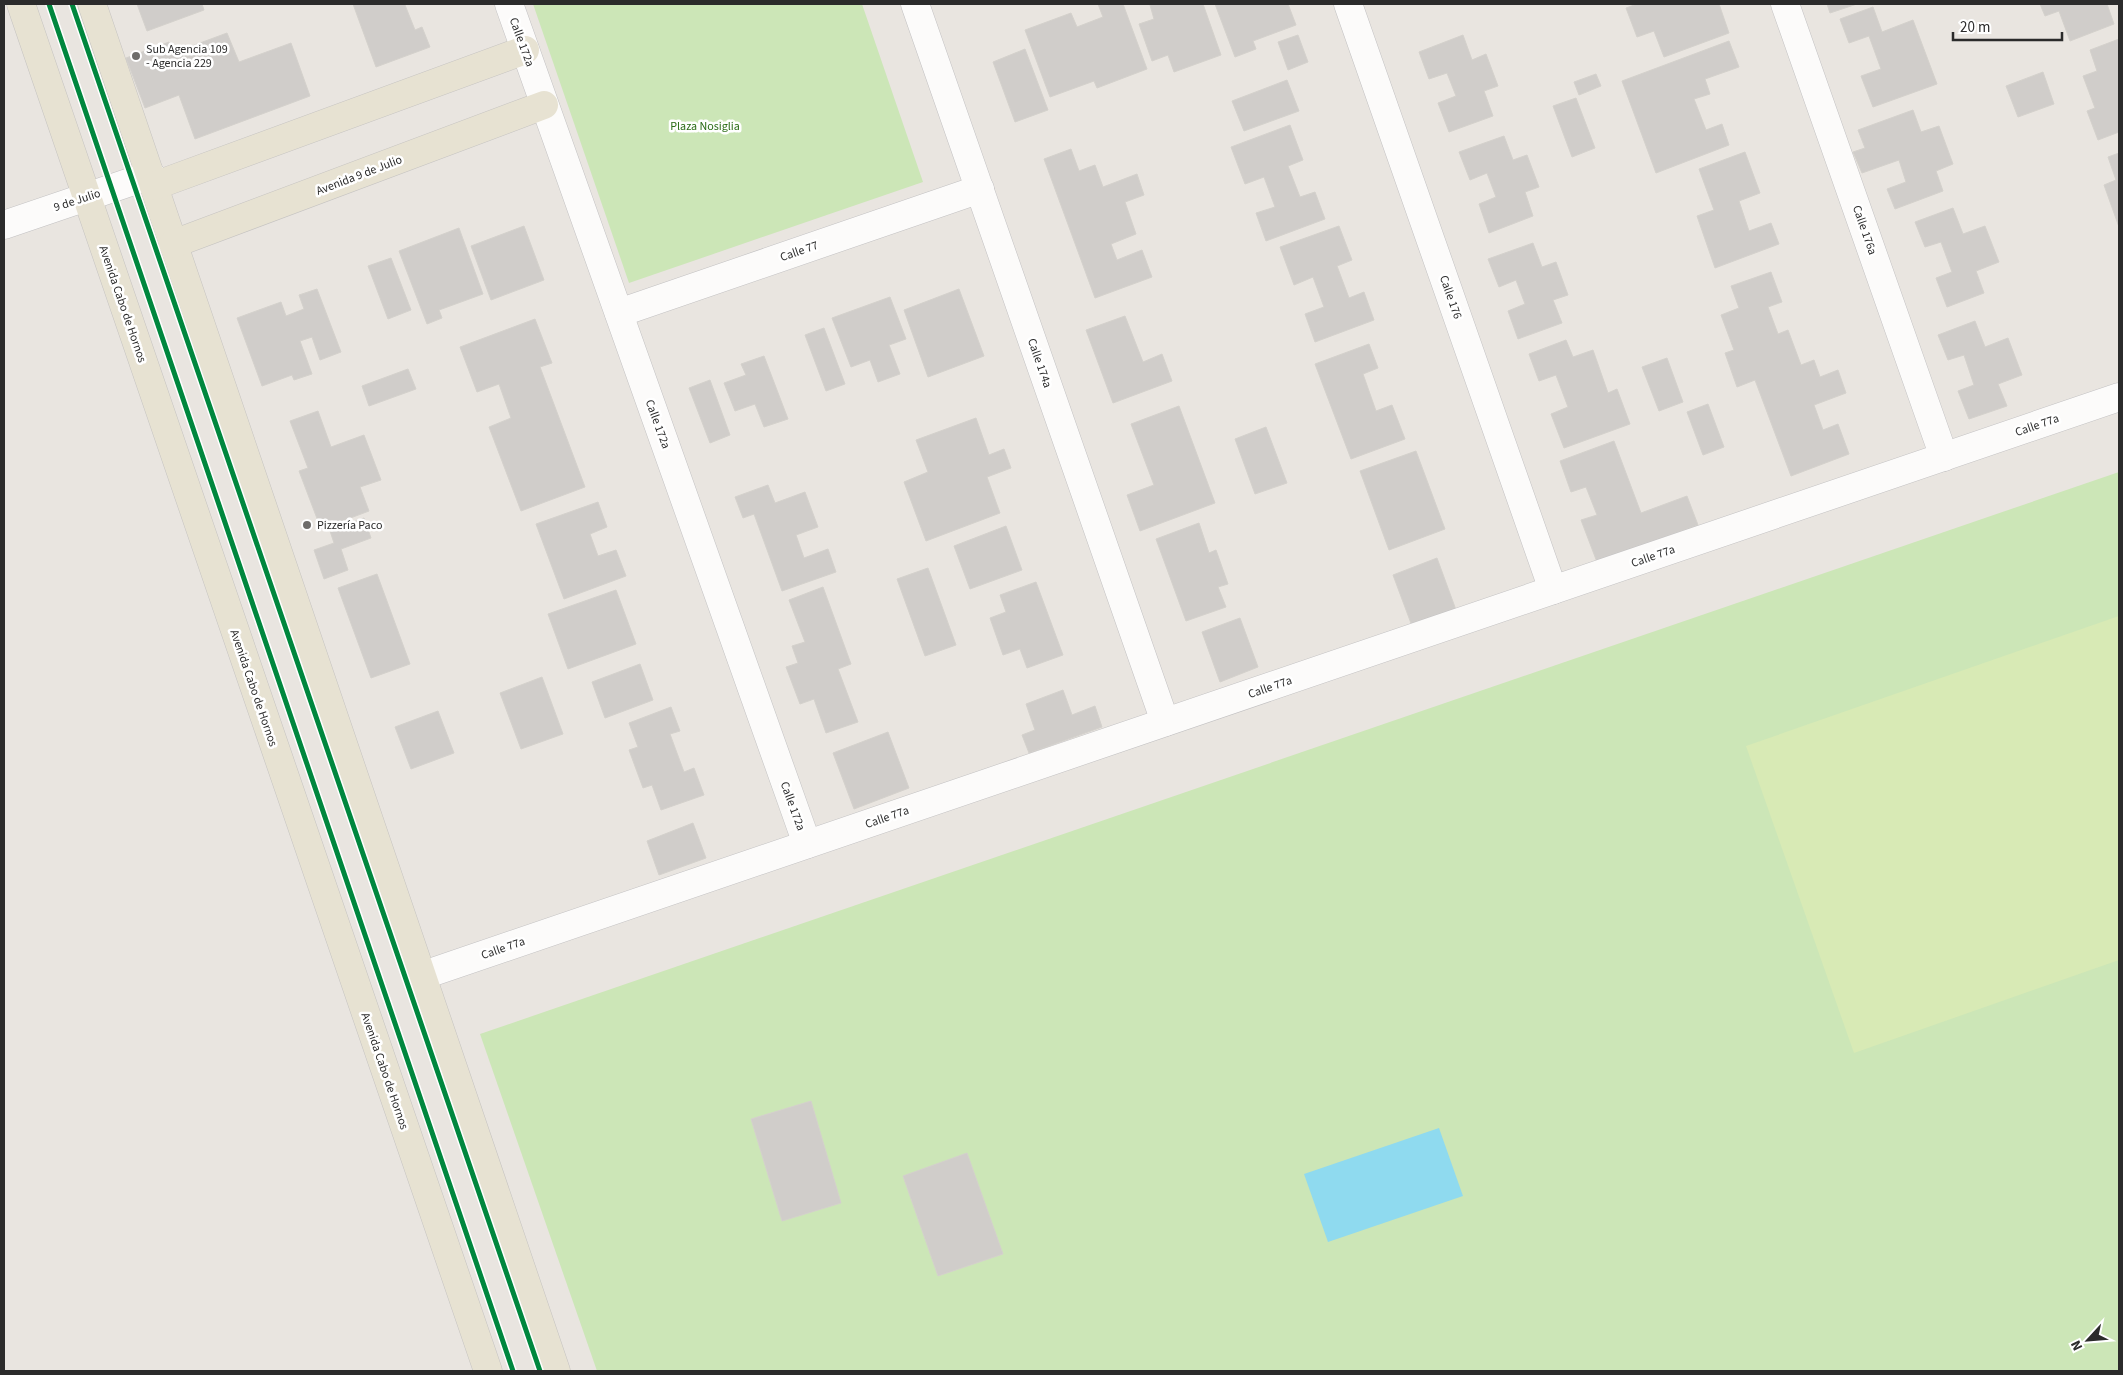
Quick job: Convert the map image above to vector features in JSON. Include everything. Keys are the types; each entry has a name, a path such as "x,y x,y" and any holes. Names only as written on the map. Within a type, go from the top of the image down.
{"main road":[{"name":"Avenida Cabo de Hornos","path":"21,4 488,1371"},
{"path":"92,4 556,1371"},
{"path":"152,180 525,50"},
{"name":"Avenida 9 de Julio","path":"173,244 544,105"}],"street":[{"name":"Calle 172a","path":"509,4 807,844"},
{"name":"Calle 174a","path":"915,4 1166,722"},
{"name":"Calle 176","path":"1348,4 1553,590"},
{"name":"Calle 176a","path":"1785,4 1944,457"},
{"name":"9 de Julio","path":"4,225 87,197 152,180"},
{"name":"Calle 77","path":"619,313 980,189"},
{"name":"Calle 77a","path":"421,976 2119,397"}],"green space":[{"name":"Plaza Nosiglia","path":"533,4 862,4 923,182 629,283"},
{"path":"2119,472 2119,1371 597,1371 480,1034"},
{"path":"2119,616 2119,960 1854,1053 1746,746"}],"water":[{"path":"1439,1128 1463,1196 1328,1242 1304,1174"}],"building":[{"path":"137,4 202,4 204,10 147,31"},
{"path":"353,4 407,4 405,5 415,30 422,27 430,47 376,67"},
{"path":"1098,4 1123,4 1147,69 1097,88 1094,81 1050,97 1025,30 1071,13 1077,27 1103,17"},
{"path":"1203,4 1221,55 1174,72 1168,55 1152,61 1139,24 1154,19 1150,5"},
{"path":"1215,4 1288,4 1296,25 1253,41 1256,49 1235,57"},
{"path":"1637,4 1719,4 1729,33 1664,57 1654,31 1637,37 1626,8"},
{"path":"1827,4 1857,4 1830,13"},
{"path":"2040,4 2107,4 2114,24 2070,41 2059,11 2045,16"},
{"path":"1873,7 1882,32 1913,20 1937,84 1873,107 1861,76 1881,69 1869,36 1849,43 1840,19"},
{"path":"227,33 239,62 291,43 310,96 195,139 179,95 145,108 126,58 169,42 173,53"},
{"path":"1298,35 1308,62 1288,70 1278,42"},
{"path":"1463,35 1472,60 1486,54 1498,86 1484,91 1493,116 1449,132 1438,103 1456,96 1447,73 1429,79 1419,52"},
{"path":"2119,39 2119,132 2098,140 2087,111 2095,108 2083,76 2097,71 2090,50"},
{"path":"1729,41 1739,67 1705,79 1710,94 1694,99 1706,130 1722,124 1729,145 1656,173 1622,81"},
{"path":"1025,49 1048,110 1015,122 993,62"},
{"path":"2043,72 2054,104 2018,117 2006,86"},
{"path":"1596,74 1601,86 1579,95 1574,82"},
{"path":"1287,80 1299,111 1244,131 1232,101"},
{"path":"1576,98 1595,148 1572,157 1553,106"},
{"path":"1913,110 1921,132 1939,126 1953,164 1936,171 1943,191 1895,209 1887,189 1906,182 1899,160 1862,173 1853,152 1865,148 1858,130"},
{"path":"1290,125 1303,160 1288,166 1300,197 1315,192 1325,219 1266,241 1256,213 1275,207 1264,177 1245,184 1231,147"},
{"path":"1504,136 1513,160 1527,155 1539,187 1525,192 1533,216 1489,233 1479,204 1496,197 1487,173 1470,180 1459,152"},
{"path":"1071,149 1079,171 1095,165 1103,187 1137,174 1144,195 1125,202 1136,234 1111,244 1117,260 1142,250 1152,277 1095,298 1044,159"},
{"path":"1745,152 1760,193 1739,201 1749,231 1771,223 1779,244 1715,268 1697,216 1714,210 1699,169"},
{"path":"2119,153 2119,227 2104,185 2116,180 2108,157"},
{"path":"1953,208 1963,234 1985,226 1999,262 1976,271 1984,293 1947,307 1936,278 1952,272 1941,242 1925,247 1915,222"},
{"path":"524,226 544,280 491,300 471,246"},
{"path":"1339,226 1352,260 1337,266 1349,298 1364,292 1374,320 1315,342 1305,314 1324,307 1313,277 1294,285 1280,247"},
{"path":"459,228 483,294 439,310 442,318 427,324 399,251"},
{"path":"1533,243 1542,267 1556,262 1568,295 1553,300 1562,323 1518,339 1508,311 1525,304 1516,280 1499,287 1488,259"},
{"path":"391,258 411,310 388,319 368,266"},
{"path":"1771,272 1782,302 1768,307 1778,334 1788,330 1801,365 1814,360 1820,377 1838,370 1846,393 1814,405 1823,430 1838,424 1849,454 1791,476 1755,380 1737,387 1725,353 1734,350 1721,315 1739,308 1731,286"},
{"path":"317,289 341,352 320,360 312,337 300,341 312,374 294,380 292,375 262,386 237,318 281,302 286,316 304,309 299,295"},
{"path":"959,289 984,356 928,377 904,310"},
{"path":"890,297 906,339 889,345 900,374 878,382 870,360 851,367 832,318"},
{"path":"1125,316 1143,362 1162,354 1172,381 1113,403 1086,330"},
{"path":"535,319 552,363 540,367 585,487 521,511 489,427 511,418 499,384 477,392 460,347"},
{"path":"1975,321 1985,347 2008,338 2022,375 1998,384 2007,406 1969,419 1958,391 1974,385 1964,355 1948,360 1938,335"},
{"path":"824,328 845,384 826,391 805,335"},
{"path":"1566,340 1573,357 1593,350 1608,393 1617,389 1630,424 1564,448 1551,414 1568,407 1556,375 1539,381 1529,354"},
{"path":"1369,344 1378,368 1363,374 1376,411 1392,405 1405,439 1351,459 1315,364"},
{"path":"764,356 788,419 764,427 755,404 735,411 724,383 746,375 741,364"},
{"path":"1667,358 1683,402 1659,411 1642,367"},
{"path":"408,369 416,389 369,406 362,386"},
{"path":"710,380 730,435 710,443 689,388"},
{"path":"1708,404 1724,447 1703,455 1687,412"},
{"path":"1179,406 1215,503 1140,531 1127,495 1154,485 1131,424"},
{"path":"318,411 331,447 364,435 381,480 360,487 369,511 321,529 299,471 308,468 290,421"},
{"path":"976,418 989,455 1004,449 1011,468 987,477 1000,513 926,541 904,482 928,472 916,440"},
{"path":"1266,427 1287,483 1255,494 1235,439"},
{"path":"1614,441 1641,513 1687,496 1698,525 1597,562 1581,520 1597,515 1586,487 1571,492 1560,461"},
{"path":"1416,451 1445,529 1389,550 1360,471"},
{"path":"768,485 775,503 805,492 818,527 796,535 804,558 828,549 836,572 782,591 754,514 743,518 735,497"},
{"path":"598,502 607,527 590,534 598,556 616,550 626,576 564,599 536,524"},
{"path":"364,518 371,538 341,549 348,570 324,579 314,550 334,543 330,531"},
{"path":"1199,523 1209,553 1216,550 1228,584 1218,587 1226,607 1186,621 1156,539"},
{"path":"1006,526 1022,570 970,589 954,546"},
{"path":"1437,558 1456,610 1412,626 1393,575"},
{"path":"928,568 956,645 925,656 897,579"},
{"path":"377,574 410,664 371,678 338,588"},
{"path":"1036,582 1063,655 1027,668 1020,649 1003,655 990,618 1006,612 1000,595"},
{"path":"823,587 851,664 838,669 858,722 826,733 814,699 800,704 786,667 798,663 792,646 805,642 789,600"},
{"path":"616,590 636,644 568,669 548,614"},
{"path":"1240,618 1258,667 1220,682 1202,632"},
{"path":"640,664 653,700 605,718 592,682"},
{"path":"542,677 563,734 521,749 500,693"},
{"path":"1063,690 1072,715 1095,706 1102,727 1029,753 1022,735 1035,730 1026,704"},
{"path":"671,707 680,731 670,734 684,772 694,768 704,795 661,810 652,785 643,788 629,750 638,747 629,723"},
{"path":"438,711 454,753 411,769 395,727"},
{"path":"888,732 909,788 854,809 833,753"},
{"path":"693,823 706,858 659,875 647,841"},
{"path":"811,1101 841,1203 782,1221 751,1119"},
{"path":"967,1153 1003,1254 938,1276 903,1176"}],"cycle path":[{"path":"49,4 513,1371"},
{"path":"72,4 540,1371"}],"place":[{"name":"Sub Agencia 109 - Agencia 229","path":"136,56"},
{"name":"Pizzería Paco","path":"307,525"}]}
